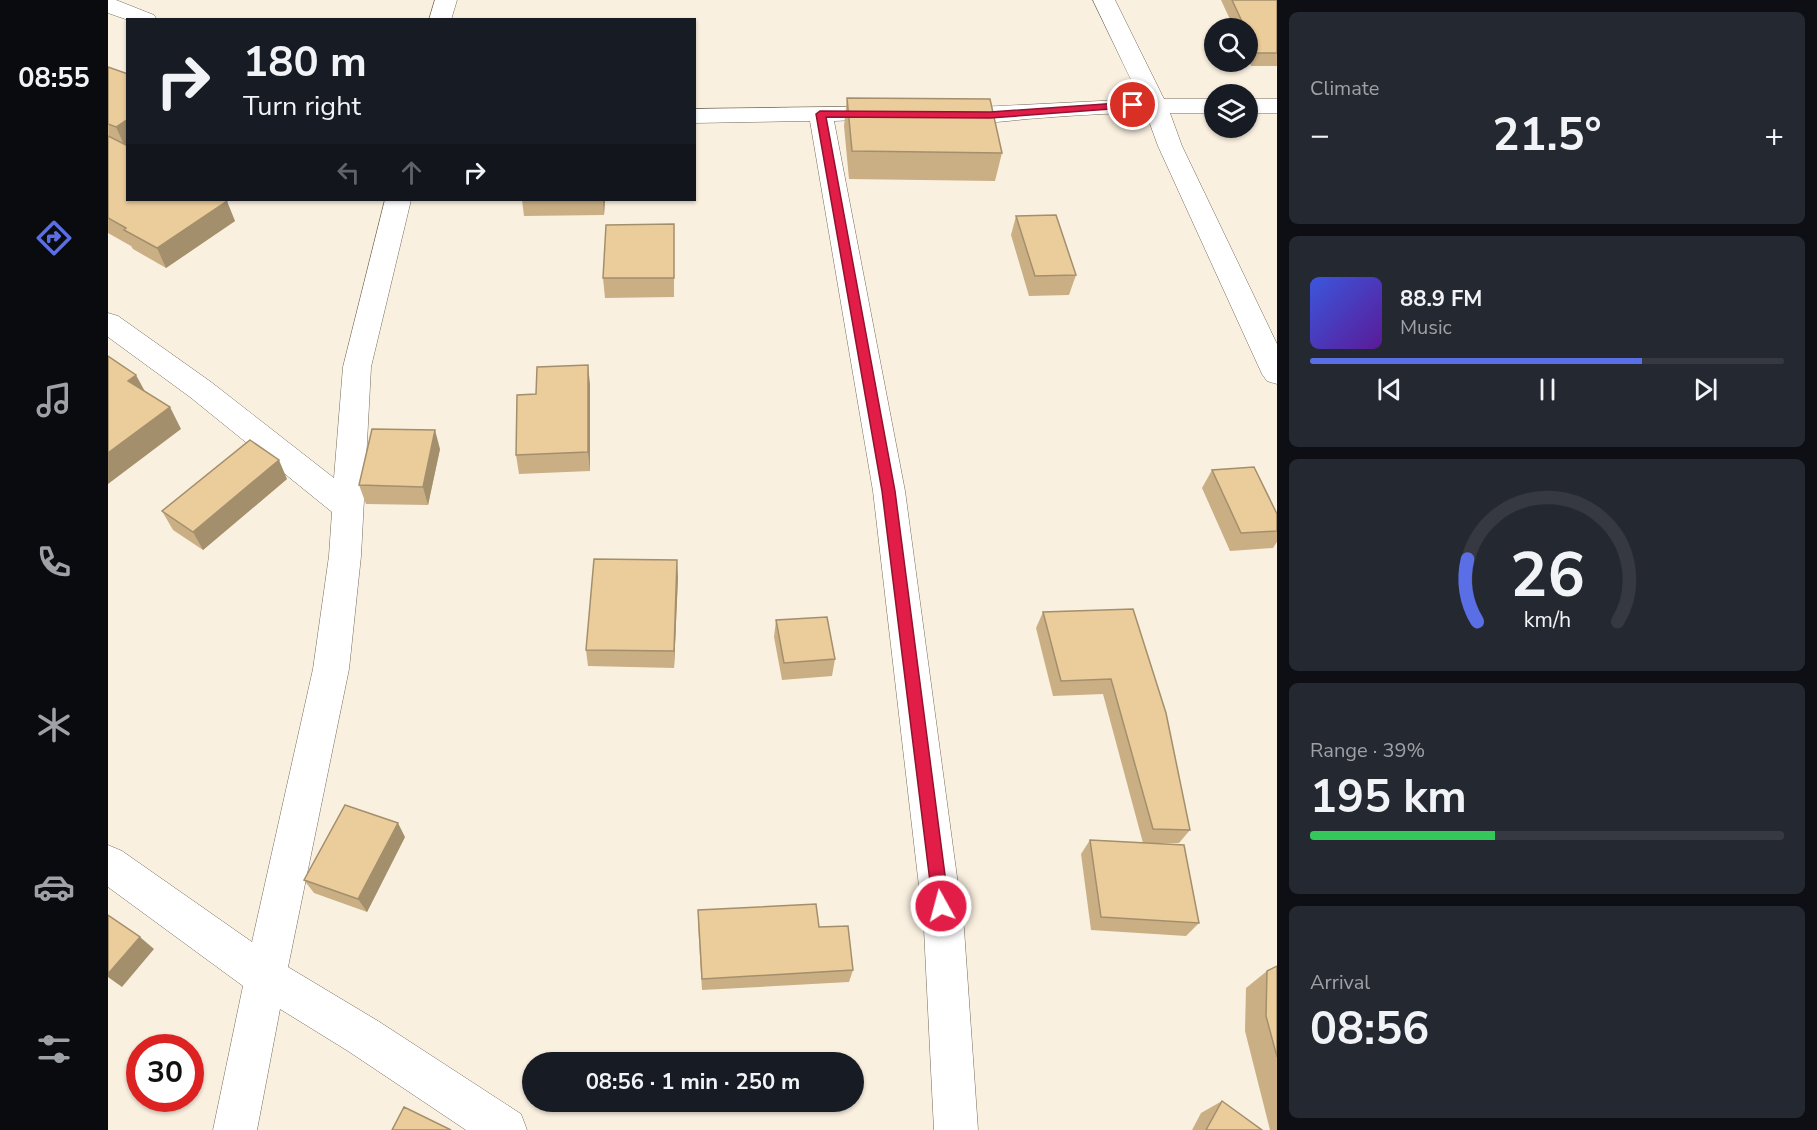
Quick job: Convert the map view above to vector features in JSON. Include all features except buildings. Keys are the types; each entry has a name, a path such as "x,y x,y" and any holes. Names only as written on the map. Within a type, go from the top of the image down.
{"street":[{"path":"441,18 446,0"},
{"path":"1104,0 1155,105 1170,146 1274,362"},
{"path":"108,5 141,18"},
{"path":"696,116 990,115 1155,105 1204,106"},
{"path":"1258,106 1277,106"},
{"path":"820,114 889,491 944,929 956,1130"},
{"path":"235,1130 287,870 331,669 349,508 357,367 398,201"},
{"path":"108,323 148,349 238,418 349,508"},
{"path":"108,864 266,977 363,1036 505,1130"}],"route":[{"path":"941,906 889,491 820,114 990,115 1133,105"}]}
